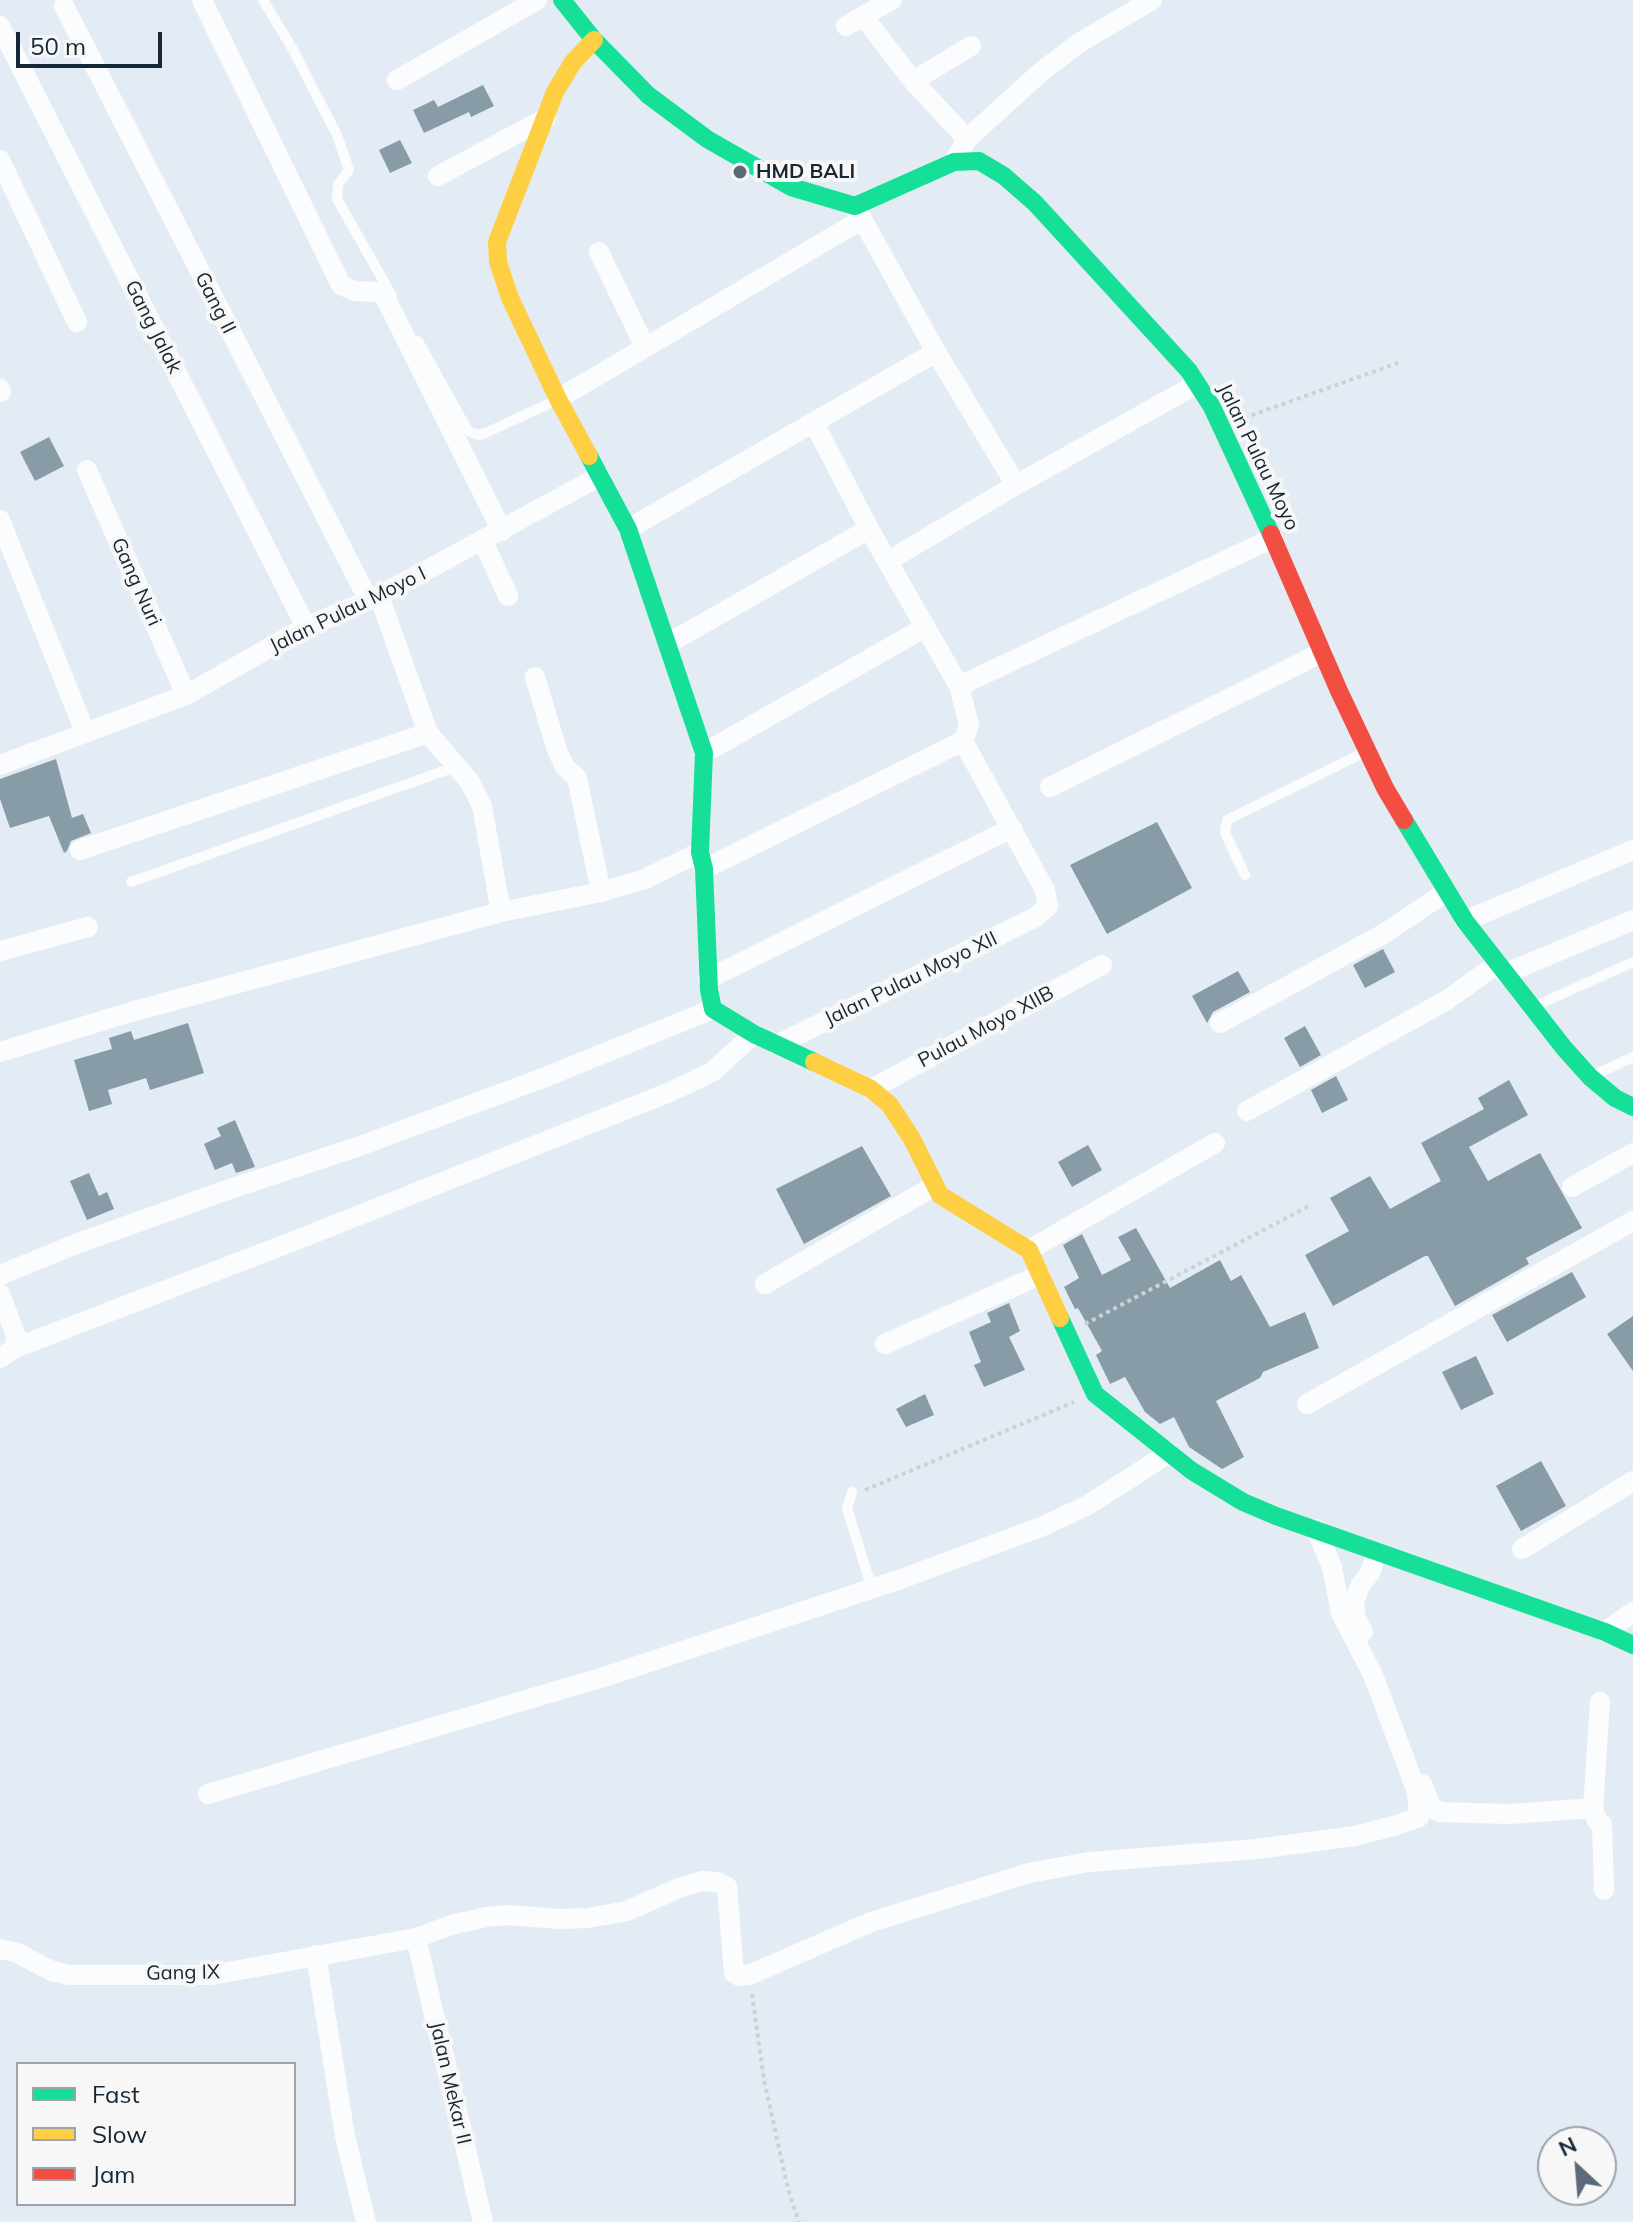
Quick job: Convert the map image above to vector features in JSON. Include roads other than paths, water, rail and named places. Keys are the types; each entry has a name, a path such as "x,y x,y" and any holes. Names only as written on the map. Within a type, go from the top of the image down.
{"street":[{"path":"202,0 341,285 354,291 378,292 385,297 492,536 508,596"},
{"path":"397,80 537,0"},
{"path":"892,0 854,21 967,139"},
{"path":"558,399 858,213 954,162 967,139 1041,72 1079,43 1152,0"},
{"path":"567,2 594,40 648,95 685,124 747,164 791,187 858,213 1016,485"},
{"name":"Gang II","path":"64,6 374,598 428,733 470,782 482,806 501,912"},
{"name":"Gang Jalak","path":"0,26 306,627"},
{"path":"594,40 573,62 555,92 497,242 498,262 510,298 558,399 628,529 704,753 692,861 713,1009 754,1034 871,1089 890,1105 912,1139 926,1191"},
{"path":"913,81 971,46"},
{"path":"438,176 546,118"},
{"path":"0,160 77,322"},
{"name":"Jalan Pulau Moyo","path":"954,162 979,161 1027,195 1181,362 1197,384 1223,425 1367,751 1409,832 1465,921 1531,1008 1590,1077 1615,1098 1633,1107"},
{"path":"599,252 645,347"},
{"path":"628,529 936,352"},
{"path":"888,561 1197,384"},
{"path":"0,1052 131,1012 501,912 601,892 645,879 963,741 969,725 959,686 869,529 814,423"},
{"name":"Gang Nuri","path":"87,470 186,695"},
{"name":"Jalan Pulau Moyo I","path":"0,765 186,695 306,627 374,598 600,476"},
{"path":"0,520 85,732"},
{"path":"669,643 869,529"},
{"path":"959,686 1273,538"},
{"path":"704,753 924,628"},
{"path":"1050,787 1323,652"},
{"path":"535,677 557,750 565,767 577,778 601,892"},
{"path":"80,850 428,733"},
{"path":"708,979 1012,828 963,741"},
{"name":"Jalan Pulau Moyo XII","path":"777,1045 1044,912 1048,906 1045,890 1012,828"},
{"path":"1465,921 1633,850"},
{"path":"1220,1023 1385,933 1446,892"},
{"path":"1247,1111 1500,969 1633,920"},
{"path":"0,951 88,927"},
{"name":"Pulau Moyo XIIB","path":"871,1089 1102,965"},
{"path":"0,1275 76,1244 360,1146 543,1078 713,1009"},
{"path":"7,1353 670,1092 712,1072 754,1034"},
{"path":"1029,1250 1215,1143"},
{"path":"1572,1187 1633,1153"},
{"path":"765,1284 926,1191 940,1195 1029,1250 1095,1394 1192,1471 1324,1548 1605,1632 1633,1645"},
{"path":"1307,1404 1633,1221"},
{"path":"885,1344 1040,1275"},
{"path":"0,1294 16,1336 7,1353"},
{"path":"208,1794 607,1676 872,1589 1041,1527 1088,1505 1169,1453"},
{"path":"1522,1549 1633,1481"},
{"name":"Gang IX","path":"0,1949 15,1952 52,1971 69,1975 212,1975 316,1955 417,1941 451,1925 486,1917 588,1918 627,1911 702,1881 717,1882 727,1887 734,1973 737,1976 749,1975 871,1922 1029,1873 1089,1862 1323,1841 1355,1836 1417,1819 1419,1806 1410,1771 1373,1675 1341,1613 1324,1548"},
{"path":"1374,1561 1355,1594 1356,1619 1382,1670 1426,1797 1434,1810 1510,1814 1593,1808"},
{"path":"1605,1632 1633,1612"},
{"path":"1600,1702 1593,1808 1597,1821 1602,1824 1604,1890"},
{"name":"Jalan Mekar II","path":"417,1941 483,2222"},
{"path":"316,1955 345,2136 366,2222"}],"lane":[{"path":"263,0 337,135 349,170 338,184 337,199 468,431 481,435 558,399"},
{"path":"1245,875 1225,833 1227,820 1367,751"},
{"path":"131,882 455,767"},
{"path":"1531,1008 1633,962"},
{"path":"1590,1077 1633,1057"},
{"path":"852,1492 847,1508 872,1589"}],"place":[{"name":"HMD BALI","path":"740,172"}]}
